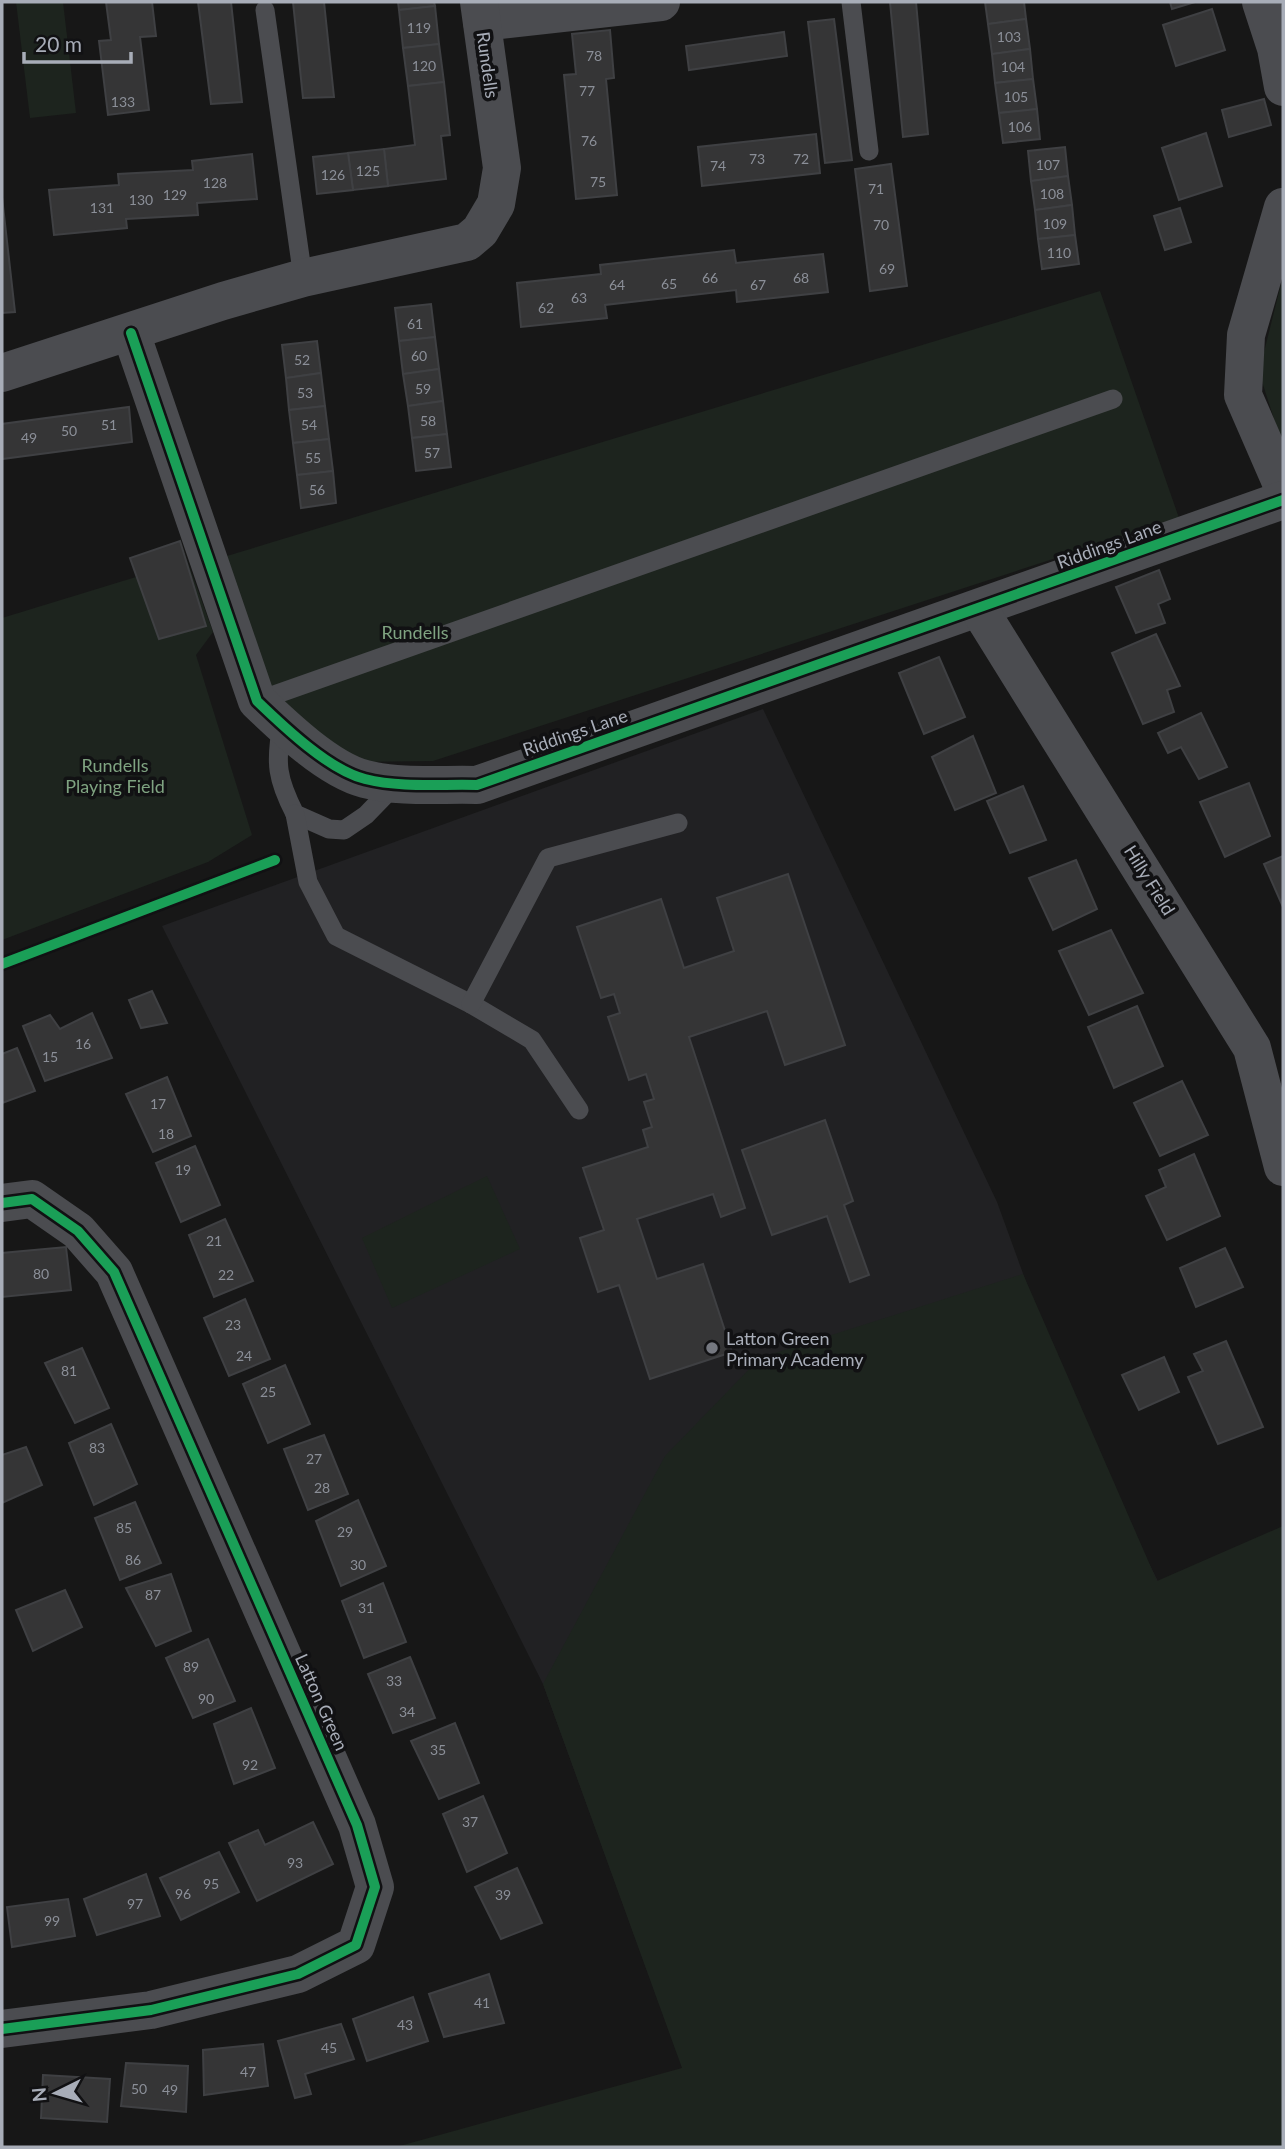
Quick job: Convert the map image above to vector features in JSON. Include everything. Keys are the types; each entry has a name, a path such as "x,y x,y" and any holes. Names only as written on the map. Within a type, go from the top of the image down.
{"street":[{"name":"Rundells","path":"2,373 131,333 223,300 303,278 467,242 488,220 501,190 502,168 481,12 661,2"},
{"path":"1261,2 1280,47 1283,87"},
{"path":"1283,207 1246,335 1243,395 1283,487"},
{"path":"131,333 270,713"},
{"name":"Riddings Lane","path":"270,713 304,745 362,779 396,784 477,785 1283,500"},
{"name":"Hilly Field","path":"979,609 1252,1048 1283,1167"},
{"name":"Latton Green","path":"2,1203 32,1199 78,1231 114,1272 357,1825 375,1887 356,1945 298,1974 151,2010 2,2029"}],"lane":[{"path":"851,2 869,151"},
{"path":"265,10 303,278"},
{"path":"579,1110 532,1040 471,1004 336,936 308,882 295,814 283,791 276,762 270,713 1113,399"},
{"path":"295,814 330,829 344,830 366,815 396,784"},
{"path":"471,1004 548,858 678,823"}],"shaded area":[{"name":"Latton Green Primary Academy","path":"763,709 997,1202 1077,1422 1163,1591 664,2017 543,1684 162,926"}],"green space":[{"path":"16,2 63,2 76,113 30,118"},
{"path":"1283,276 1283,447 1259,372"},
{"name":"Rundells","path":"1100,291 1179,518 433,761 352,762 265,695 217,559"},
{"name":"Rundells Playing Field","path":"180,541 213,632 196,655 252,835 208,862 2,940 2,618 136,577 130,558"},
{"path":"487,1176 520,1249 392,1308 362,1238"},
{"path":"1023,1274 1157,1581 1283,1526 1283,2147 396,2147 682,2068 543,1684 665,1456 760,1358"}],"building":[{"path":"106,2 152,2 156,36 140,37 149,110 108,115 99,41 111,40"},
{"path":"198,2 231,2 242,102 211,104"},
{"path":"293,2 324,2 334,97 303,98"},
{"path":"398,2 434,2 435,6 399,10"},
{"path":"890,2 916,2 928,134 903,137"},
{"path":"985,2 1024,2 1026,19 988,24"},
{"path":"1170,2 1195,2 1172,9"},
{"path":"435,6 439,44 403,48 399,10"},
{"path":"1212,9 1225,50 1176,66 1163,25"},
{"path":"834,19 852,160 825,163 808,22"},
{"path":"1026,19 1030,49 992,54 988,24"},
{"path":"610,30 614,78 606,79 617,195 576,199 564,75 576,74 572,34"},
{"path":"784,32 787,56 689,70 686,46"},
{"path":"439,44 444,82 408,86 403,48"},
{"path":"1030,49 1033,79 995,83 992,54"},
{"path":"1033,79 1037,109 999,113 995,83"},
{"path":"444,82 450,135 441,136 446,179 388,186 384,149 415,145 408,86"},
{"path":"1264,99 1271,125 1229,137 1222,110"},
{"path":"1037,109 1040,139 1003,143 999,113"},
{"path":"1206,133 1222,186 1179,200 1162,148"},
{"path":"816,134 820,173 702,186 698,147"},
{"path":"1065,147 1068,176 1031,181 1028,151"},
{"path":"384,149 388,186 353,190 348,153"},
{"path":"348,153 353,190 317,194 313,157"},
{"path":"252,154 257,199 197,203 198,215 126,219 127,228 54,235 49,190 119,185 118,174 193,170 192,161"},
{"path":"891,164 907,286 870,291 855,169"},
{"path":"1068,176 1072,205 1035,210 1031,181"},
{"path":"2,197 15,312 2,313"},
{"path":"1072,205 1075,235 1038,239 1035,210"},
{"path":"1180,208 1191,242 1165,250 1154,216"},
{"path":"1075,235 1079,264 1042,269 1038,239"},
{"path":"734,250 736,263 823,254 828,292 737,302 736,290 605,305 607,318 521,327 517,283 601,274 600,265"},
{"path":"431,304 435,337 399,341 395,308"},
{"path":"435,337 439,369 403,374 399,341"},
{"path":"317,341 321,373 286,378 282,345"},
{"path":"439,369 443,401 408,406 403,374"},
{"path":"321,373 325,406 289,410 286,378"},
{"path":"443,401 447,434 412,438 408,406"},
{"path":"325,406 329,439 293,443 289,410"},
{"path":"129,407 132,442 2,459 2,424"},
{"path":"447,434 451,467 416,471 412,438"},
{"path":"329,439 333,471 297,475 293,443"},
{"path":"333,471 336,503 301,508 297,475"},
{"path":"180,541 206,626 159,639 130,558"},
{"path":"1159,570 1170,599 1158,604 1165,623 1136,633 1116,587"},
{"path":"1156,634 1180,686 1167,690 1174,712 1143,724 1112,653"},
{"path":"939,657 965,717 924,734 899,673"},
{"path":"1201,713 1227,767 1199,779 1181,747 1168,753 1158,733"},
{"path":"973,736 996,793 955,810 932,757"},
{"path":"1249,783 1270,836 1225,857 1200,802"},
{"path":"1023,786 1046,840 1010,853 987,801"},
{"path":"1283,856 1283,907 1264,864"},
{"path":"1076,860 1097,909 1053,930 1029,878"},
{"path":"788,874 845,1045 785,1065 767,1011 689,1037 745,1208 721,1217 713,1194 637,1219 657,1279 703,1264 732,1352 650,1379 619,1285 598,1292 580,1238 604,1230 583,1168 648,1147 643,1130 652,1127 644,1102 654,1099 646,1074 629,1080 608,1017 620,1013 614,994 601,998 577,927 661,899 684,968 734,951 717,898"},
{"path":"1111,930 1143,993 1089,1015 1059,951"},
{"path":"152,991 167,1023 141,1028 129,1000"},
{"path":"1137,1006 1163,1066 1114,1088 1088,1027"},
{"path":"92,1013 112,1058 45,1081 23,1026 50,1015 60,1029"},
{"path":"17,1048 35,1091 2,1103 2,1054"},
{"path":"167,1077 191,1136 153,1152 126,1094"},
{"path":"1182,1081 1208,1135 1160,1156 1134,1103"},
{"path":"825,1120 853,1201 844,1205 869,1275 850,1282 827,1216 772,1235 742,1150"},
{"path":"195,1146 220,1205 181,1222 156,1163"},
{"path":"1194,1154 1220,1216 1167,1240 1146,1196 1166,1187 1159,1170"},
{"path":"225,1219 253,1281 214,1297 189,1235"},
{"path":"66,1247 71,1290 2,1297 2,1253"},
{"path":"1225,1248 1243,1287 1196,1307 1180,1268"},
{"path":"245,1299 270,1359 229,1376 204,1318"},
{"path":"1226,1341 1263,1427 1218,1444 1188,1377 1203,1371 1194,1354"},
{"path":"82,1348 109,1408 75,1423 45,1363"},
{"path":"1164,1357 1179,1392 1139,1410 1122,1375"},
{"path":"285,1365 310,1424 268,1443 243,1384"},
{"path":"111,1424 137,1484 94,1505 69,1443"},
{"path":"324,1435 348,1494 308,1510 284,1449"},
{"path":"26,1447 42,1485 2,1503 2,1455"},
{"path":"358,1500 386,1566 341,1586 316,1521"},
{"path":"135,1502 161,1563 120,1580 95,1518"},
{"path":"171,1574 191,1631 156,1646 126,1588"},
{"path":"383,1583 406,1642 364,1658 342,1601"},
{"path":"65,1590 82,1627 33,1651 16,1610"},
{"path":"208,1639 235,1701 193,1718 166,1658"},
{"path":"410,1657 435,1718 393,1733 368,1674"},
{"path":"251,1708 275,1768 234,1784 214,1724"},
{"path":"455,1723 479,1783 439,1799 411,1741"},
{"path":"483,1796 507,1853 467,1872 443,1814"},
{"path":"313,1822 333,1864 257,1901 229,1843 258,1830 265,1845"},
{"path":"219,1852 239,1892 181,1920 160,1878"},
{"path":"517,1868 542,1923 501,1939 475,1887"},
{"path":"146,1874 160,1916 97,1935 84,1899"},
{"path":"68,1899 75,1936 12,1947 7,1907"},
{"path":"489,1974 504,2023 444,2037 429,1994"},
{"path":"413,1997 428,2041 367,2061 353,2019"},
{"path":"341,2024 354,2059 305,2074 311,2094 295,2098 278,2041"},
{"path":"263,2044 268,2086 204,2095 203,2050"},
{"path":"126,2063 188,2066 186,2112 121,2106"},
{"path":"43,2075 110,2079 107,2122 41,2118"}],"cycle path":[{"path":"131,333 257,701 294,735 337,767 379,782 407,785 477,785 1283,500"},
{"path":"2,964 275,860"},
{"path":"2,1203 32,1199 78,1231 114,1272 357,1825 375,1887 356,1945 298,1974 151,2010 2,2029"}],"place":[{"name":"Latton Green Primary Academy","path":"712,1348"}]}
